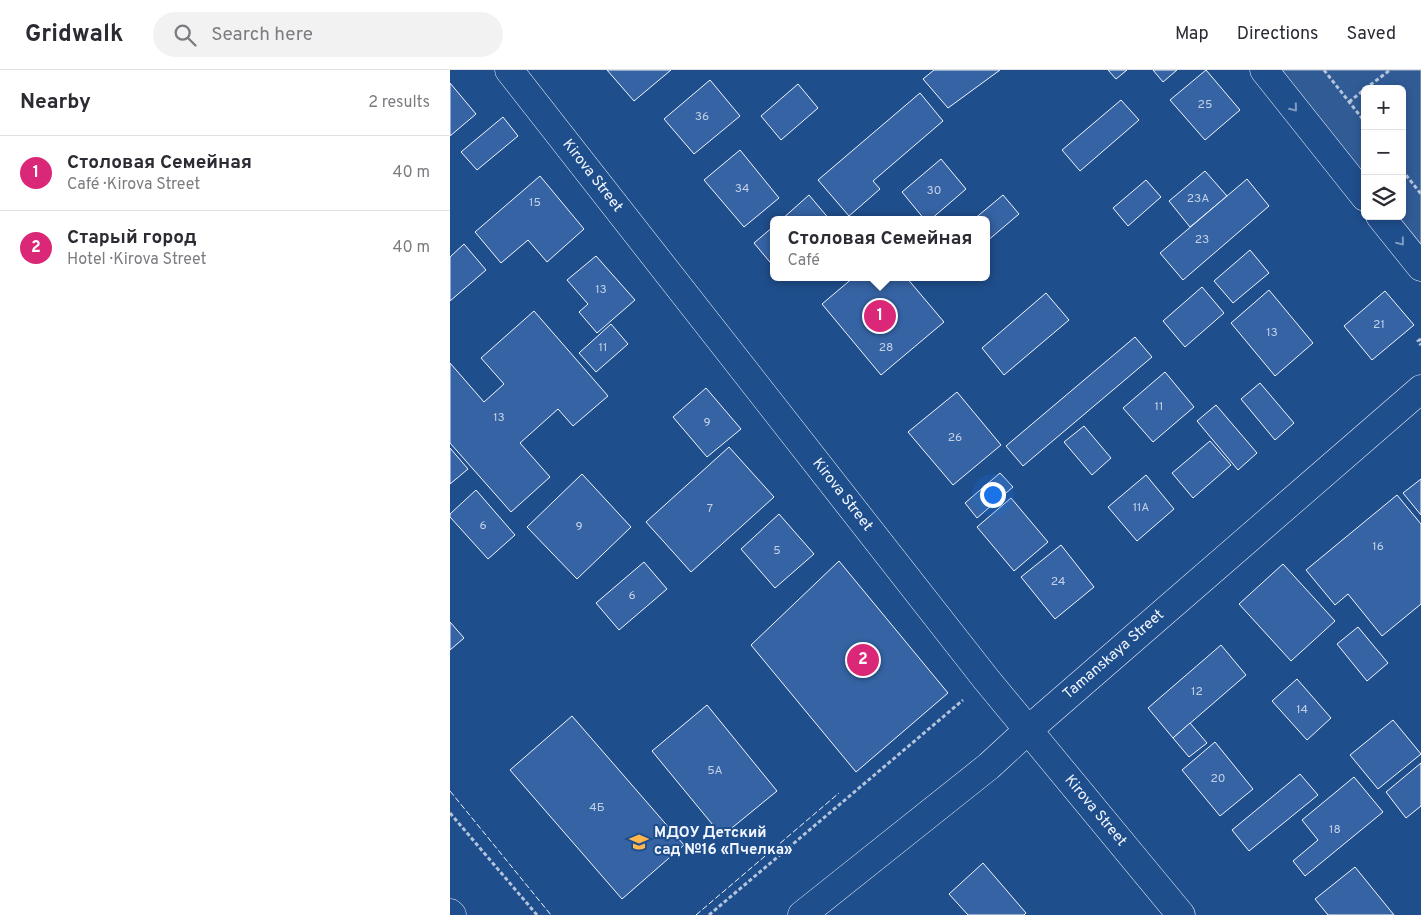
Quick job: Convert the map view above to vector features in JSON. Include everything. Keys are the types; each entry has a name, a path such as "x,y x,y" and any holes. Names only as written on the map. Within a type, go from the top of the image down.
{"street":[{"name":"Kirova Street","path":"509,70 1028,730 1180,915"},
{"path":"1264,70 1361,192"},
{"path":"1383,220 1421,267"},
{"name":"Tamanskaya Street","path":"802,915 990,766 1028,730 1421,389"}],"path":[{"path":"1324,70 1361,117"},
{"path":"1370,85 1390,70"},
{"path":"1348,102 1361,92"},
{"path":"1406,175 1421,194"},
{"path":"1421,339 1418,342 1421,345"},
{"path":"710,915 965,698"},
{"path":"450,813 537,915"}],"shaded area":[{"path":"1276,70 1421,70 1421,254 1394,220 1406,220 1406,85 1361,85 1361,178"}],"building":[{"path":"607,70 671,70 634,101"},
{"path":"934,70 1000,70 948,108 923,79"},
{"path":"1108,70 1127,70 1116,79"},
{"path":"1153,70 1177,70 1163,82"},
{"path":"1206,70 1240,110 1205,140 1170,100"},
{"path":"710,80 740,116 694,154 664,119"},
{"path":"450,83 476,114 450,136"},
{"path":"798,84 818,108 781,140 761,116"},
{"path":"920,93 943,121 873,181 880,189 849,216 818,180"},
{"path":"1121,100 1139,120 1080,171 1062,150"},
{"path":"503,117 518,136 477,170 461,152"},
{"path":"740,150 779,198 744,227 704,180"},
{"path":"941,159 966,189 935,216 922,216 902,192"},
{"path":"1205,171 1227,196 1190,227 1169,201"},
{"path":"540,176 584,229 547,262 528,240 501,263 475,232"},
{"path":"1247,179 1269,206 1183,280 1160,253"},
{"path":"1146,180 1161,197 1128,226 1113,208"},
{"path":"809,195 827,216 785,216"},
{"path":"1003,195 1019,214 990,239 990,216 978,216"},
{"path":"770,229 770,262 754,243"},
{"path":"464,244 486,270 450,301 450,257"},
{"path":"1250,250 1269,273 1233,303 1214,281"},
{"path":"596,256 635,300 597,333 579,312 588,304 567,280"},
{"path":"849,281 909,281 944,322 881,375 822,304"},
{"path":"1202,287 1224,313 1185,347 1163,321"},
{"path":"1269,290 1313,343 1275,376 1231,323"},
{"path":"1385,291 1414,325 1372,360 1344,326"},
{"path":"1046,293 1069,320 1004,375 982,348"},
{"path":"534,311 608,396 573,426 558,409 520,443 550,477 511,512 450,443 450,363 484,402 504,384 481,358"},
{"path":"611,324 628,344 596,372 579,353"},
{"path":"1135,337 1152,357 1023,466 1006,446"},
{"path":"1165,372 1194,407 1153,442 1123,408"},
{"path":"1260,383 1294,423 1275,440 1241,399"},
{"path":"706,388 741,429 707,457 673,417"},
{"path":"957,392 1001,445 953,485 908,432"},
{"path":"1216,405 1257,453 1238,470 1197,421"},
{"path":"1084,426 1111,458 1092,475 1064,442"},
{"path":"1210,441 1231,465 1193,498 1172,473"},
{"path":"729,447 774,497 691,572 646,522"},
{"path":"450,448 468,469 450,484"},
{"path":"1000,473 1013,487 977,518 965,503"},
{"path":"582,474 631,527 577,579 527,527"},
{"path":"1146,475 1174,509 1137,541 1108,507"},
{"path":"1421,479 1421,515 1403,493"},
{"path":"476,490 515,535 488,559 450,517 450,514"},
{"path":"1397,495 1421,524 1421,604 1382,636 1348,594 1335,605 1306,570"},
{"path":"1011,498 1048,542 1014,571 977,527"},
{"path":"779,514 814,554 775,588 741,549"},
{"path":"1061,545 1094,587 1055,619 1021,577"},
{"path":"839,561 948,693 856,772 751,645"},
{"path":"644,562 667,589 619,630 596,603"},
{"path":"1283,564 1335,621 1291,661 1239,604"},
{"path":"450,622 464,638 450,650"},
{"path":"1358,627 1388,663 1367,681 1337,644"},
{"path":"1221,645 1246,675 1173,738 1148,708"},
{"path":"1297,679 1331,718 1307,740 1272,701"},
{"path":"707,705 777,791 722,836 652,751"},
{"name":"МДОУ Детский сад №16 «Пчелка»","path":"572,716 684,845 622,899 510,770"},
{"path":"1393,720 1421,754 1378,789 1350,755"},
{"path":"1190,723 1207,743 1189,757 1173,738"},
{"path":"1215,742 1253,789 1220,816 1182,770"},
{"path":"1421,763 1421,806 1406,818 1386,792"},
{"path":"1300,774 1318,795 1249,851 1232,830"},
{"path":"1354,777 1383,812 1305,876 1293,861 1318,840 1302,820"},
{"path":"983,863 1026,913 1024,915 968,915 949,894"},
{"path":"1355,867 1394,915 1328,915 1315,899"}],"fence":[{"path":"450,791 551,915"},
{"path":"696,915 839,793"}],"place":[{"name":"Столовая Семейная","path":"880,316"},
{"name":"Старый город","path":"863,660"},
{"name":"МДОУ Детский сад №16 «Пчелка»","path":"639,842"}]}
